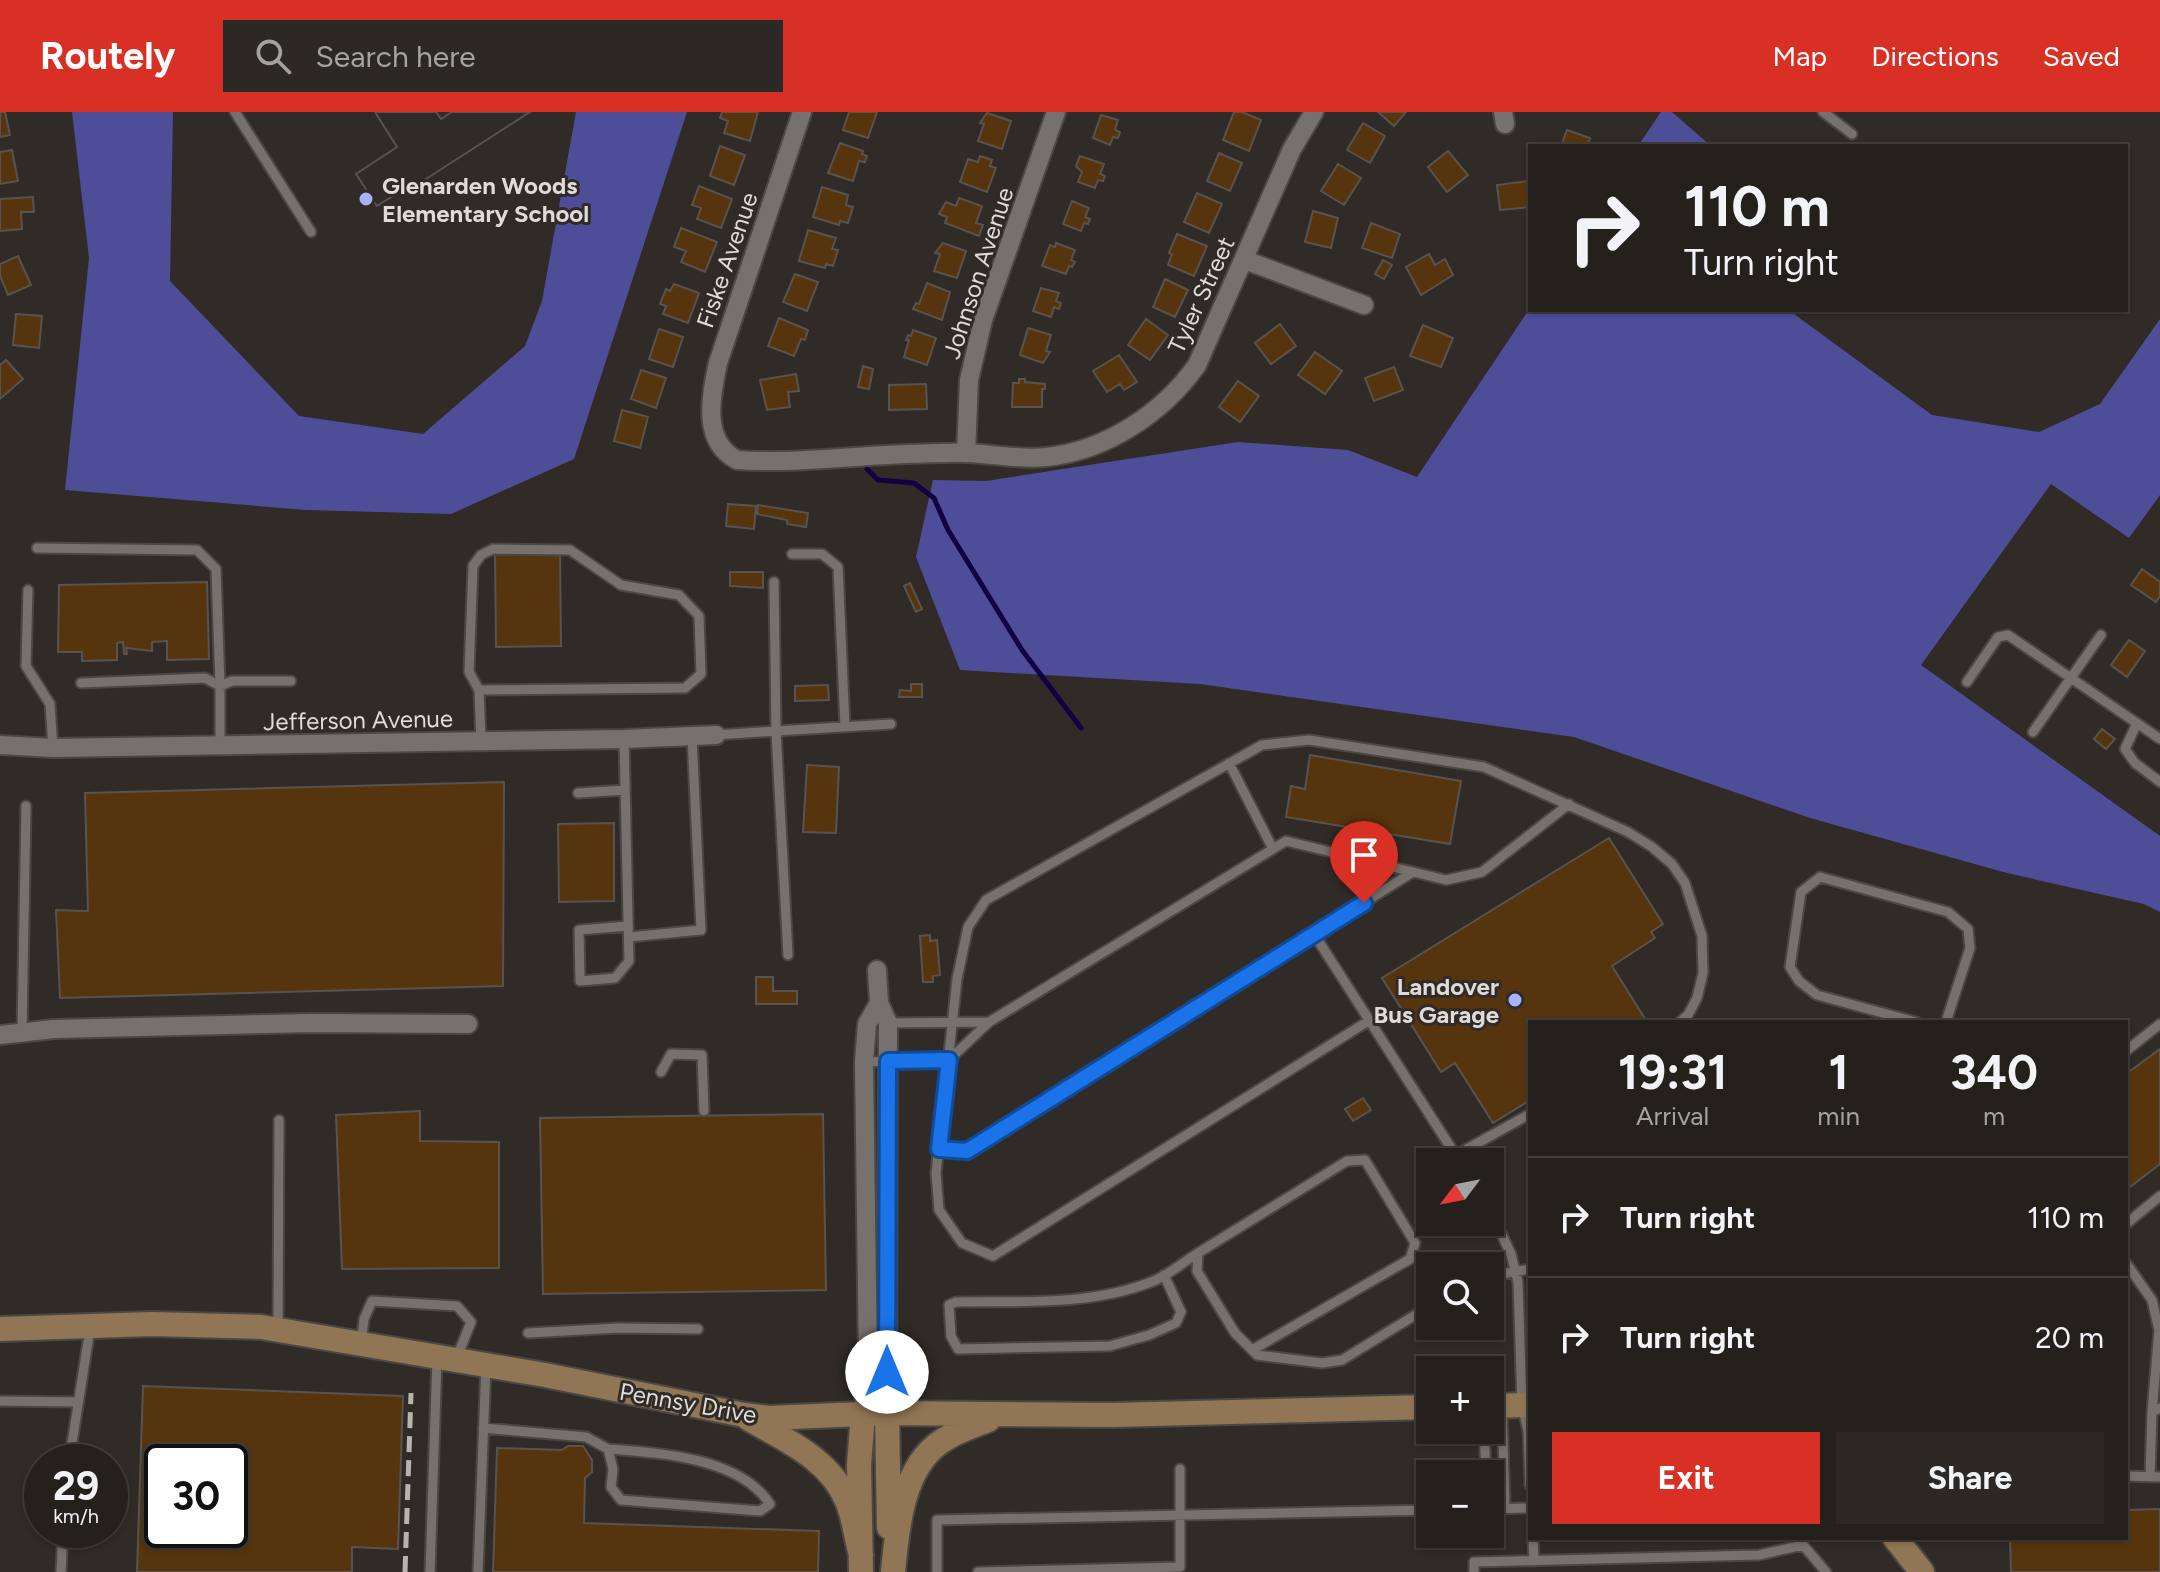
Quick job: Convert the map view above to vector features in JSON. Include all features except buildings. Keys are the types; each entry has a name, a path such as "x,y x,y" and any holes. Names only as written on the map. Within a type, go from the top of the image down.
{"main road":[{"name":"Pennsy Drive","path":"0,1329 224,1324 278,1329 769,1418 875,1414 1192,1414 1416,1407"},
{"path":"861,1564 859,1465 875,1414"},
{"path":"875,1414 891,1572"},
{"path":"744,1415 820,1463 837,1483 848,1503 861,1564"},
{"path":"891,1572 898,1516 917,1469 940,1442 1002,1415"},
{"path":"1897,1540 1922,1572"}],"street":[{"name":"Fiske Avenue","path":"712,426 711,404 718,363 802,112"},
{"name":"Johnson Avenue","path":"966,453 969,380 980,331 1056,112"},
{"name":"Tyler Street","path":"712,426 716,441 725,453 737,460 966,453 1022,458 1062,455 1110,438 1150,415 1174,396 1197,365 1292,149 1314,112"},
{"path":"1245,260 1364,305"},
{"name":"Jefferson Avenue","path":"0,745 53,748 220,746 716,735"},
{"path":"875,1414 888,1061 888,1023 879,1003 877,970"},
{"path":"875,1414 868,1362 864,1062 867,1024 879,1003"},
{"path":"0,1035 54,1029 311,1023 468,1024"}],"lane":[{"path":"235,112 311,232"},
{"path":"1823,112 1852,134"},
{"path":"37,548 197,550 216,569 220,746"},
{"path":"479,690 685,688 701,674 699,616 679,595 621,585 570,550 493,549 481,555 473,566 469,672 479,690 481,741"},
{"path":"792,554 822,554 838,567 845,727"},
{"path":"774,582 776,731 788,955"},
{"path":"28,590 26,666 50,704 53,748"},
{"path":"1967,682 1998,637 2008,635 2160,739"},
{"path":"2033,732 2101,635"},
{"path":"81,683 205,678 220,686"},
{"path":"220,686 232,681 291,681"},
{"path":"2137,723 2125,749 2135,763 2160,782"},
{"path":"716,735 891,724"},
{"path":"624,739 629,932 629,961 615,978 580,981 579,930 629,932 701,930 692,736"},
{"path":"1370,1020 993,1256 962,1243 939,1210 936,1173 957,979 968,927 986,900 1262,745 1309,740 1484,767 1628,832 1652,847 1672,864 1685,883 1702,936 1703,973 1697,998 1682,1020"},
{"path":"1229,763 1273,849"},
{"path":"578,793 625,790"},
{"path":"864,1062 949,1060 989,1022 1286,841 1446,880 1482,872 1569,804"},
{"path":"22,1033 26,806"},
{"path":"939,1149 967,1151 1413,872"},
{"path":"1909,1020 1817,995 1799,981 1790,967 1801,892 1820,877 1948,912 1968,929 1970,948 1947,1020"},
{"path":"1314,934 1451,1148"},
{"path":"867,1024 989,1022"},
{"path":"2128,1049 2160,1024"},
{"path":"661,1072 671,1054 702,1055 704,1111"},
{"path":"1476,1148 1528,1115"},
{"path":"278,1329 279,1120"},
{"path":"1164,1275 1181,1312 1176,1323 1136,1339 1110,1346 958,1349 951,1336 949,1305 956,1302 1112,1295 1155,1281 1164,1275 1198,1253 1347,1161 1365,1160 1415,1243 1410,1259 1252,1350"},
{"path":"2128,1222 2160,1196"},
{"path":"1502,1236 1515,1271 1520,1313 1505,1508 1528,1508"},
{"path":"1198,1253 1197,1271 1235,1333 1257,1355 1322,1363 1342,1360 1416,1315"},
{"path":"2128,1266 2152,1300 2159,1330 2155,1477 2128,1476"},
{"path":"1504,1273 1528,1269"},
{"path":"361,1345 364,1319 372,1301 457,1306 471,1322 447,1359 430,1572"},
{"path":"72,1444 91,1326"},
{"path":"528,1333 698,1329"},
{"path":"478,1572 486,1365"},
{"path":"0,1401 78,1402"},
{"path":"1511,1405 1528,1431"},
{"path":"483,1428 586,1437 608,1449 713,1464 760,1489 770,1504 760,1511 621,1500 611,1487 613,1469 608,1449"},
{"path":"978,1572 1180,1567 1180,1469"},
{"path":"937,1572 937,1520 1416,1510"},
{"path":"1533,1540 1534,1561"},
{"path":"1474,1572 1474,1562 1759,1555 1803,1545 1826,1572"},
{"path":"61,1572 62,1548"}],"shaded area":[{"path":"72,112 173,112 170,281 299,416 423,434 525,346 542,301 576,112 687,112 574,459 451,514 306,510 65,490 89,258"},
{"path":"1661,112 1672,112 1709,144 1639,144"},
{"path":"1528,311 1794,312 1932,415 2039,432 2100,404 2160,319 2160,495 2129,538 2051,484 1921,665 2160,836 2160,912 2144,904 2007,873 1810,818 1574,737 1200,684 960,670 916,557 933,480 986,481 1238,442 1348,450 1417,477"}],"waterway":[{"path":"867,469 878,480 914,483 934,498 948,530 1022,650 1081,728"}],"railway":[{"path":"405,1572 411,1393"}],"place":[{"name":"Glenarden Woods Elementary School","path":"366,199"},
{"name":"Landover Bus Garage","path":"1515,1000"}],"route":[{"path":"887,1372 888,1061 949,1060 939,1149 967,1151 1364,903"}]}
